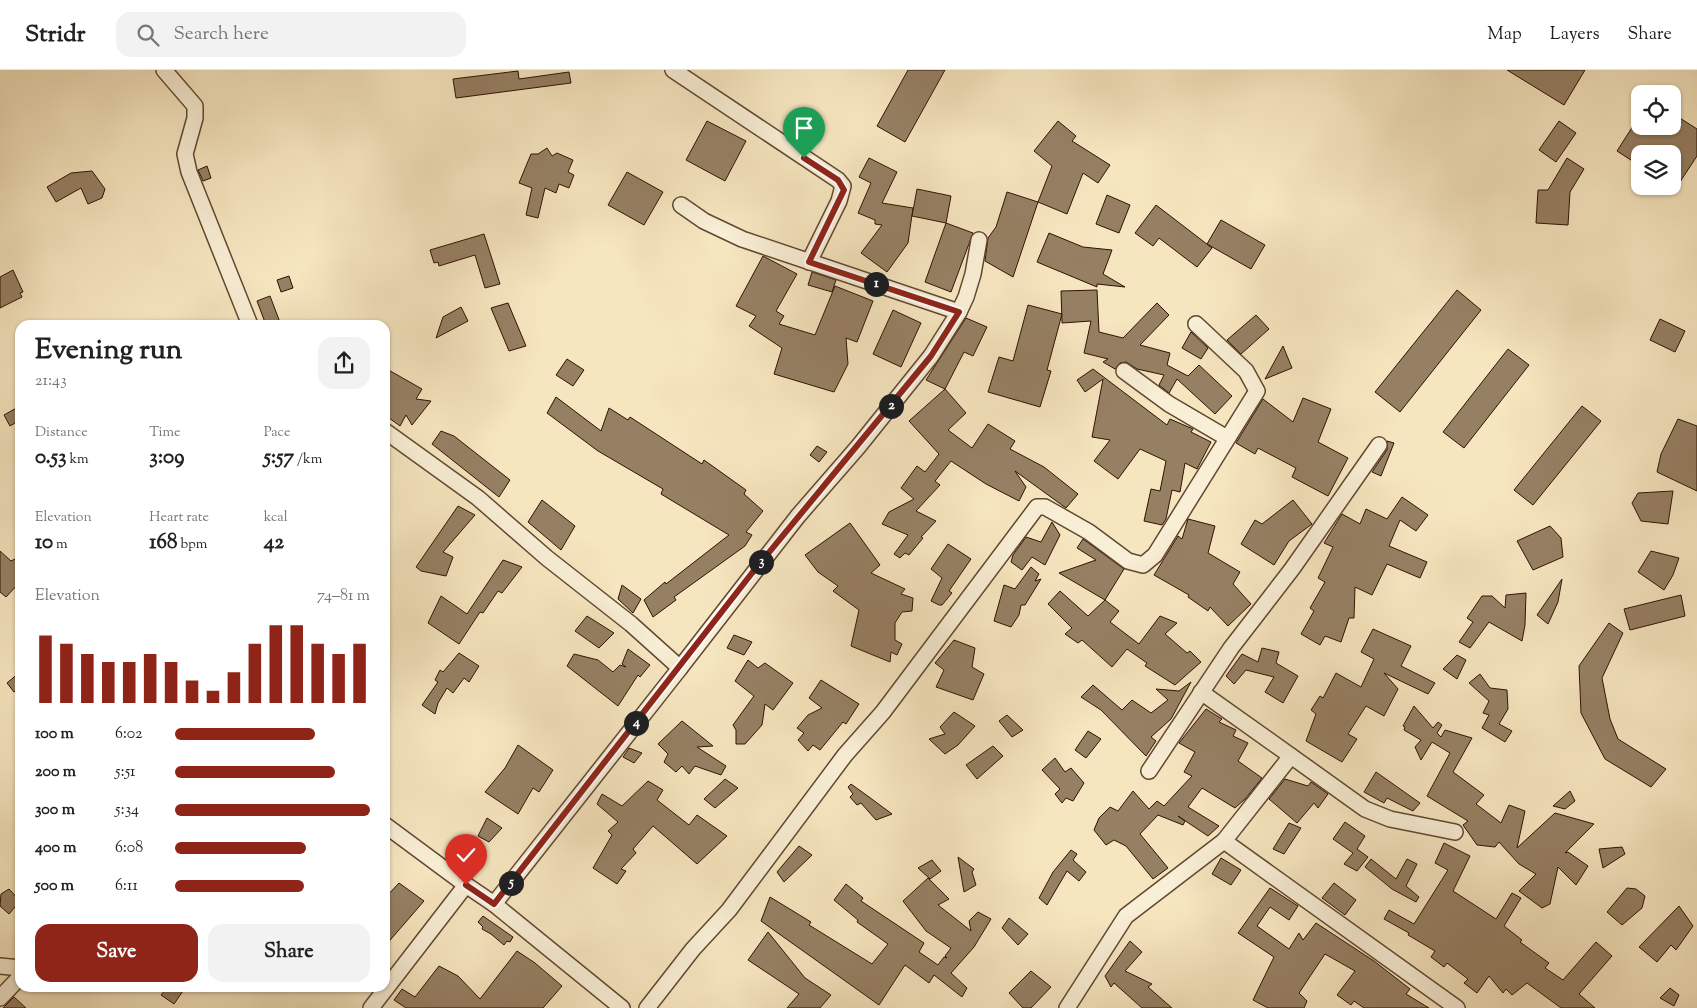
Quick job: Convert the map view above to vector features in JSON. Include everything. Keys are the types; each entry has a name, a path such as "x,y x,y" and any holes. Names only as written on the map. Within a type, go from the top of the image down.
{"street":[{"path":"164,70 195,106 195,118 185,154 189,172 248,320"},
{"path":"673,70 838,180 843,186 839,201 809,262"},
{"path":"681,204 722,231 959,312"},
{"path":"494,904 786,530 858,447 931,356 959,312 973,274 979,240"},
{"path":"647,1008 693,949 730,910 844,755 883,712 1035,509 1045,507 1089,532 1128,561 1143,565 1155,555 1257,391 1246,371 1196,324"},
{"path":"1124,372 1170,404 1228,438"},
{"path":"390,435 478,498 547,558 631,624 680,668"},
{"path":"1149,771 1231,648 1292,569 1379,445"},
{"path":"1201,692 1365,808 1390,819 1455,832"},
{"path":"1067,1008 1126,916 1224,841 1291,756"},
{"path":"390,829 494,904 622,1008"},
{"path":"1224,841 1457,1008"},
{"path":"390,983 466,885"},
{"path":"0,966 15,968"},
{"path":"0,996 15,982"},
{"path":"371,1008 383,992"}],"building":[{"path":"908,70 945,70 905,142 877,126"},
{"path":"1507,70 1585,70 1564,105"},
{"path":"518,71 519,79 569,72 571,83 456,98 453,79"},
{"path":"1681,119 1697,129 1697,156 1681,180 1681,145 1631,145 1631,160 1617,151 1631,129 1631,135 1681,135"},
{"path":"707,121 746,141 725,181 686,160"},
{"path":"1058,121 1076,136 1072,141 1110,165 1098,183 1083,173 1067,214 1038,202 1052,166 1034,151"},
{"path":"1559,121 1576,133 1556,162 1539,150"},
{"path":"547,148 552,156 557,153 573,160 568,172 574,175 569,188 559,184 556,193 545,188 538,218 526,215 532,188 519,183 531,154 538,154"},
{"path":"869,158 897,172 882,203 913,208 908,243 887,272 861,253 882,225 875,224 875,220 858,213 871,183 859,177"},
{"path":"1567,158 1584,169 1570,192 1568,225 1536,223 1538,190 1548,190"},
{"path":"207,166 211,178 203,181 198,170"},
{"path":"92,171 105,189 102,198 88,204 81,188 56,202 47,187 71,173"},
{"path":"627,172 663,192 644,225 608,205"},
{"path":"917,189 951,196 946,223 912,216"},
{"path":"1007,192 1038,202 1013,277 985,261 988,238 996,227"},
{"path":"1107,195 1130,205 1119,233 1096,224"},
{"path":"1156,205 1212,248 1197,267 1159,238 1153,246 1135,233"},
{"path":"1221,220 1265,245 1251,269 1207,244"},
{"path":"946,223 973,233 951,292 925,282"},
{"path":"1049,233 1083,247 1112,250 1103,274 1125,287 1097,284 1097,287 1037,262"},
{"path":"484,234 500,284 485,288 475,255 439,266 438,262 434,263 430,250"},
{"path":"763,256 797,274 776,311 784,316 779,324 815,335 835,286 873,301 857,342 846,338 848,364 834,392 774,374 782,348 749,326 756,316 736,306"},
{"path":"13,270 23,292 20,293 22,297 0,308 0,277"},
{"path":"812,272 836,280 832,292 808,285"},
{"path":"289,276 293,288 281,292 277,280"},
{"path":"1097,290 1099,332 1123,338 1157,303 1169,315 1140,345 1170,353 1167,365 1188,376 1199,365 1232,396 1215,414 1177,379 1169,393 1159,385 1164,375 1137,369 1126,362 1120,363 1115,369 1103,362 1108,359 1084,353 1091,321 1062,323 1061,291"},
{"path":"1457,290 1481,310 1400,412 1375,392"},
{"path":"270,296 279,320 264,320 257,301"},
{"path":"508,303 526,346 509,351 491,308"},
{"path":"1028,305 1062,314 1047,370 1051,371 1040,407 988,392 999,357 1013,361"},
{"path":"461,307 468,321 436,338 443,317"},
{"path":"893,310 921,323 901,367 873,354"},
{"path":"1256,315 1269,329 1241,354 1227,340"},
{"path":"966,318 987,327 973,356 964,352 945,389 926,380"},
{"path":"1660,319 1685,331 1675,352 1650,340"},
{"path":"1191,332 1208,348 1201,359 1182,348"},
{"path":"1283,346 1292,368 1265,379"},
{"path":"1508,349 1529,365 1464,448 1443,432"},
{"path":"567,359 584,370 573,386 556,375"},
{"path":"1093,369 1167,425 1170,419 1193,429 1191,432 1211,442 1197,469 1185,463 1180,492 1172,490 1166,519 1162,525 1144,521 1151,489 1160,491 1166,461 1140,449 1118,479 1094,461 1110,440 1092,437 1103,379 1085,392 1077,380"},
{"path":"390,371 422,389 416,399 431,401 412,425 406,415 400,426 390,419"},
{"path":"945,389 966,413 948,430 972,448 988,424 1015,441 1010,449 1044,467 1078,494 1066,508 1015,471 1026,487 1019,501 986,484 951,461 935,481 940,485 916,511 936,521 921,537 923,538 909,555 905,553 900,558 894,554 908,535 882,524 889,512 914,499 901,488 917,466 925,472 939,454 909,421"},
{"path":"556,397 601,431 609,408 628,420 630,417 702,464 704,460 746,490 744,494 763,511 746,532 752,535 745,546 674,597 676,600 653,617 644,600 665,582 666,584 729,535 661,494 663,489 598,451 547,413"},
{"path":"1303,398 1331,409 1318,442 1348,458 1328,496 1292,477 1296,468 1258,448 1255,454 1236,443 1263,399 1293,422"},
{"path":"1582,406 1601,421 1533,505 1514,490"},
{"path":"15,409 15,423 10,426 4,415"},
{"path":"1678,419 1697,426 1697,491 1657,472 1661,454"},
{"path":"441,431 454,436 510,480 499,497 432,444"},
{"path":"1387,441 1394,443 1381,476 1372,472 1387,450"},
{"path":"817,446 827,452 819,462 810,455"},
{"path":"1673,491 1668,524 1641,521 1632,503 1638,493"},
{"path":"1402,497 1428,515 1416,531 1400,520 1389,546 1427,562 1420,578 1387,564 1372,595 1355,587 1354,618 1349,618 1341,642 1325,636 1320,645 1301,634 1314,611 1310,608 1325,582 1318,578 1333,547 1324,543 1342,514 1360,524 1366,509 1387,519"},
{"path":"542,500 575,526 561,550 528,522"},
{"path":"1293,500 1312,524 1289,541 1274,565 1241,544 1255,520 1262,524"},
{"path":"458,506 475,515 443,552 453,557 446,576 421,571 416,567"},
{"path":"1188,519 1215,526 1208,553 1240,572 1233,584 1251,604 1228,626 1210,607 1208,611 1188,597 1189,595 1154,575 1178,536 1182,539"},
{"path":"1052,522 1060,535 1045,565 1032,557 1022,570 1011,562 1013,555 1026,537 1041,542"},
{"path":"850,523 880,565 871,573 905,589 901,594 913,598 912,611 902,612 895,623 895,640 902,644 897,655 891,652 890,662 851,646 859,610 833,591 838,586 818,572 805,555"},
{"path":"1550,526 1561,538 1563,557 1533,570 1517,541"},
{"path":"1083,539 1124,569 1105,600 1059,573 1096,560 1077,548"},
{"path":"948,544 971,559 949,591 952,593 942,605 939,605 931,601 942,578 931,569"},
{"path":"0,551 11,561 15,559 15,587 6,597 0,592"},
{"path":"1651,551 1679,558 1673,575 1664,590 1638,572"},
{"path":"503,560 522,567 502,593 498,591 483,613 480,612 459,644 428,623 441,596 467,614"},
{"path":"1031,567 1039,574 1035,581 1041,579 1025,605 1021,605 1019,615 1011,627 994,621 1004,585 1015,589"},
{"path":"1562,579 1558,602 1548,624 1537,615"},
{"path":"622,585 641,599 633,613 618,599"},
{"path":"1060,591 1088,616 1105,600 1119,611 1110,622 1139,644 1160,616 1177,623 1165,634 1187,653 1190,651 1201,662 1175,685 1145,666 1147,663 1127,649 1112,667 1082,640 1078,643 1065,634 1072,628 1048,604"},
{"path":"1526,593 1525,625 1522,641 1489,622 1470,648 1459,642 1473,622 1467,618 1482,596 1492,596 1505,608 1506,595"},
{"path":"1681,595 1685,616 1630,630 1624,609"},
{"path":"587,616 614,633 599,648 575,631"},
{"path":"1609,623 1623,633 1602,678 1610,719 1618,739 1666,769 1651,787 1605,759 1581,713 1579,666"},
{"path":"1373,629 1411,646 1401,666 1435,683 1428,694 1384,673 1398,689 1384,716 1366,706 1348,734 1357,739 1342,762 1306,741 1316,714 1311,710 1320,696 1323,698 1336,673 1361,687 1374,659 1361,652"},
{"path":"734,635 752,642 744,655 727,648"},
{"path":"954,640 975,648 972,667 984,674 973,700 936,687 944,670 935,663"},
{"path":"1262,648 1279,652 1276,663 1298,676 1283,703 1265,692 1274,677 1246,670 1234,684 1226,676 1242,654 1258,662"},
{"path":"628,649 650,665 640,677 638,675 618,706 567,666 574,654 598,660 613,672 620,665 626,667 622,664"},
{"path":"459,653 479,666 469,682 464,678 453,693 447,688 438,703 435,714 422,705 438,682 435,680 440,670 443,672"},
{"path":"1457,655 1466,660 1457,679 1443,669"},
{"path":"748,660 758,668 765,663 793,683 773,710 765,704 762,725 745,744 736,744 736,730 733,725 754,696 735,681"},
{"path":"1480,674 1490,688 1507,690 1508,709 1499,724 1512,731 1505,742 1482,728 1489,715 1483,713 1489,701 1469,683"},
{"path":"15,676 15,691 14,692 7,683"},
{"path":"821,680 859,704 846,724 843,722 820,750 813,745 808,751 798,740 804,733 797,728 808,715 822,708 809,698"},
{"path":"1191,682 1171,719 1151,737 1156,741 1146,756 1101,710 1081,697 1093,685 1122,710 1132,700 1151,713 1168,700 1156,689 1179,691"},
{"path":"1414,706 1433,728 1438,722 1442,725 1437,733 1441,737 1445,730 1472,738 1453,772 1484,795 1476,804 1501,823 1509,805 1525,811 1517,848 1555,813 1594,824 1565,853 1568,852 1588,866 1576,885 1558,867 1550,904 1542,908 1519,891 1536,874 1519,864 1499,842 1495,847 1477,845 1463,825 1468,821 1427,796 1450,753 1432,742 1421,760 1415,747 1421,740 1404,730 1405,727 1403,726"},
{"path":"1206,709 1222,719 1219,722 1236,730 1233,736 1248,743 1238,761 1262,778 1235,808 1202,788 1188,807 1219,826 1208,836 1178,816 1185,821 1183,825 1158,815 1140,834 1168,868 1153,879 1126,846 1114,840 1106,845 1094,830 1099,818 1110,807 1118,811 1133,791 1149,809 1157,801 1164,806 1192,776 1184,772 1195,752 1179,743"},
{"path":"954,712 975,726 958,745 945,754 929,739 945,734 940,727"},
{"path":"1007,715 1023,730 1012,737 999,721"},
{"path":"682,721 713,746 697,747 726,766 721,775 695,766 689,774 682,766 676,772 664,762 668,754 658,744"},
{"path":"1088,731 1101,739 1086,758 1075,750"},
{"path":"518,745 553,770 539,792 533,788 518,814 485,792 505,768"},
{"path":"993,746 1003,756 977,779 966,765"},
{"path":"629,748 642,753 634,763 623,757"},
{"path":"1055,758 1065,772 1071,768 1084,783 1073,801 1066,798 1062,803 1055,794 1060,789 1042,770"},
{"path":"1376,772 1420,803 1413,811 1387,798 1384,803 1364,792"},
{"path":"725,779 738,788 715,808 704,799"},
{"path":"1285,779 1308,786 1311,782 1328,794 1318,808 1314,803 1297,823 1269,799"},
{"path":"648,781 663,790 657,800 689,825 697,815 727,836 697,864 653,826 633,849 636,853 621,869 626,871 617,884 593,868 612,835 608,831 618,822 597,804 602,794 622,806"},
{"path":"851,784 892,814 876,820 861,803 857,805 850,797 853,794 848,787"},
{"path":"1570,791 1575,801 1565,809 1553,806"},
{"path":"487,818 502,828 489,842 478,836"},
{"path":"1345,822 1365,836 1357,849 1368,857 1357,871 1344,864 1353,853 1333,839"},
{"path":"1289,823 1301,828 1284,854 1273,849"},
{"path":"1444,843 1470,856 1453,891 1496,919 1512,893 1521,898 1504,926 1522,940 1520,942 1549,963 1545,968 1563,980 1596,942 1612,956 1579,994 1595,1008 1561,1008 1527,983 1512,995 1506,989 1503,993 1489,976 1477,993 1464,983 1468,979 1447,963 1444,967 1431,957 1435,951 1384,919 1389,910 1414,924 1448,870 1435,863"},
{"path":"799,846 812,855 784,882 777,872"},
{"path":"1622,847 1625,854 1603,868 1599,849"},
{"path":"1071,850 1077,854 1073,860 1086,872 1079,881 1067,871 1047,905 1039,898 1053,872"},
{"path":"958,857 974,869 972,872 976,885 964,892"},
{"path":"1221,858 1241,870 1231,885 1212,874"},
{"path":"1371,859 1396,879 1407,859 1417,864 1406,886 1419,897 1416,902 1392,889 1365,867"},
{"path":"932,860 941,871 930,879 918,868"},
{"path":"928,878 949,899 938,905 971,931 969,921 978,912 991,919 974,947 951,973 967,988 962,997 934,975 929,983 905,965 879,1005 761,921 770,897 811,922 809,925 872,964 888,944 857,922 858,920 834,900 846,884 863,898 861,901 924,943 919,952 938,965 944,957 947,958 945,956 951,948 926,931 903,901"},
{"path":"399,883 424,901 390,940 390,893"},
{"path":"1334,883 1356,900 1345,915 1322,898"},
{"path":"1270,888 1298,906 1289,920 1270,907 1257,926 1289,949 1299,933 1303,940 1316,923 1374,961 1410,989 1406,994 1429,1008 1364,1008 1354,1001 1351,1005 1337,995 1355,971 1325,954 1299,993 1307,1001 1304,1008 1268,1008 1253,1000 1274,957 1238,933"},
{"path":"1627,888 1636,889 1645,896 1642,908 1622,925 1607,912"},
{"path":"9,889 15,896 15,907 9,914 0,906 1,894"},
{"path":"1679,906 1693,926 1676,950 1671,945 1657,962 1639,947"},
{"path":"483,916 513,937 510,942 507,941 504,945 482,929 483,927 478,922"},
{"path":"1009,918 1028,934 1018,945 1002,928"},
{"path":"768,932 805,978 831,995 820,1008 787,1008 799,994 748,960"},
{"path":"1130,941 1142,952 1125,971 1152,984 1148,987 1172,1008 1142,1008 1114,983 1111,987 1105,976"},
{"path":"517,951 535,963 562,986 543,1008 406,1008 394,1000 402,989 415,997 439,966 458,976 480,999"},
{"path":"1031,971 1051,987 1031,1008 1023,1008 1009,993"},
{"path":"1670,988 1679,995 1674,1006 1660,998"},
{"path":"164,992 182,992 174,1004 161,995"},
{"path":"14,997 26,1008 3,1008"}],"route":[{"path":"466,885 494,904 680,668 752,573 858,447 931,356 959,312 809,262 844,190 838,180 804,158"}]}
